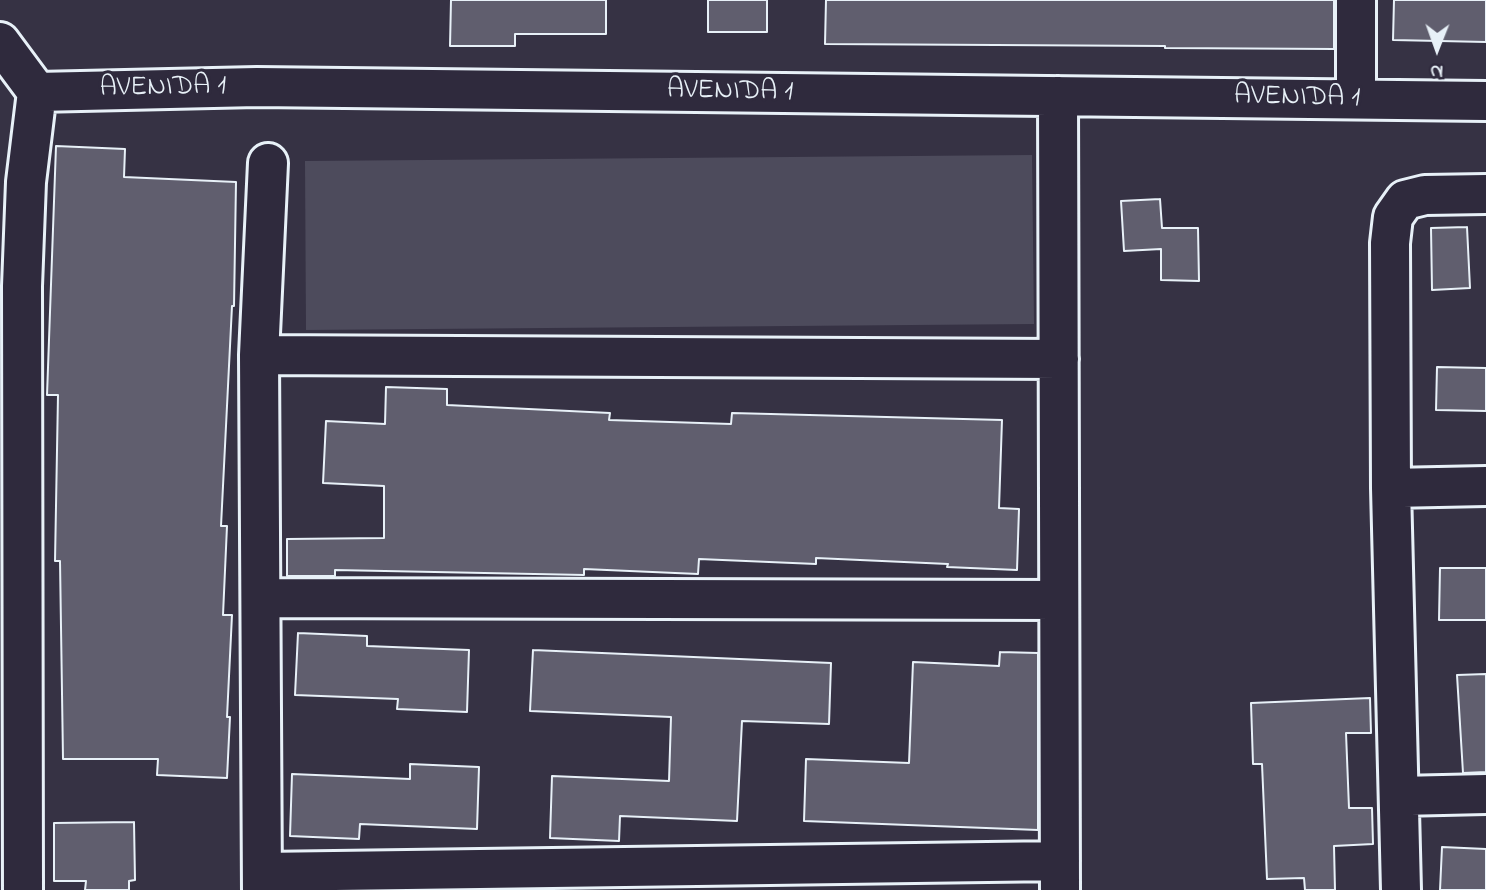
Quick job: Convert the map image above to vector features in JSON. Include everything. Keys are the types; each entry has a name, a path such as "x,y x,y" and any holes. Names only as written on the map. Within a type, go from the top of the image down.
{"street":[{"path":"1356,0 1356,99"},
{"path":"0,42 37,92 11,288 12,786 23,890"},
{"name":"AVENIDA 1","path":"37,92 257,87 1486,101"},
{"path":"268,163 259,355 262,881 1060,875 1058,96"},
{"path":"1401,890 1391,488 1390,243 1393,217 1405,200 1425,195 1486,194"},
{"path":"259,355 1059,359"},
{"path":"1391,488 1486,486"},
{"path":"261,598 1059,600"},
{"path":"1400,796 1486,794"}],"shaded area":[{"path":"1032,155 1034,324 306,330 305,161"}],"building":[{"path":"451,0 606,0 606,34 515,34 515,46 450,46"},
{"path":"708,0 767,0 767,32 708,32"},
{"path":"826,0 1334,0 1334,49 825,44"},
{"path":"1394,0 1486,0 1486,42 1393,40"},
{"path":"56,146 125,149 124,177 236,182 234,306 221,526 227,526 223,615 232,615 227,778 157,775 158,759 63,759 60,561 55,561 58,395 47,395"},
{"path":"1160,199 1162,228 1198,228 1199,281 1161,280 1161,249 1124,251 1121,201"},
{"path":"1467,227 1470,288 1432,290 1431,228"},
{"path":"1437,367 1486,368 1486,411 1436,410"},
{"path":"386,387 447,389 447,405 610,413 609,420 731,424 732,413 1002,420 999,508 1019,509 1017,570 816,558 816,564 699,559 698,574 584,569 584,575 335,570 335,576 287,576 287,539 384,538 384,486 323,483 326,421 385,424"},
{"path":"1440,568 1486,568 1486,620 1439,620"},
{"path":"298,633 367,636 367,646 469,650 467,712 397,709 398,699 295,695"},
{"path":"533,650 831,663 829,724 742,721 737,821 620,816 619,841 550,838 552,776 669,781 671,717 530,711"},
{"path":"1000,652 1038,653 1038,830 804,821 806,759 909,763 913,662 999,666"},
{"path":"1486,674 1486,772 1463,773 1457,675"},
{"path":"1370,698 1371,733 1346,733 1349,808 1372,808 1373,844 1334,846 1335,890 1305,890 1304,878 1267,879 1262,764 1253,764 1251,703"},
{"path":"410,764 479,767 477,829 360,824 359,839 290,836 292,774 410,779"},
{"path":"134,822 135,880 129,881 129,890 85,890 86,881 54,881 54,823"},
{"path":"1442,847 1486,849 1486,890 1440,890"}]}
